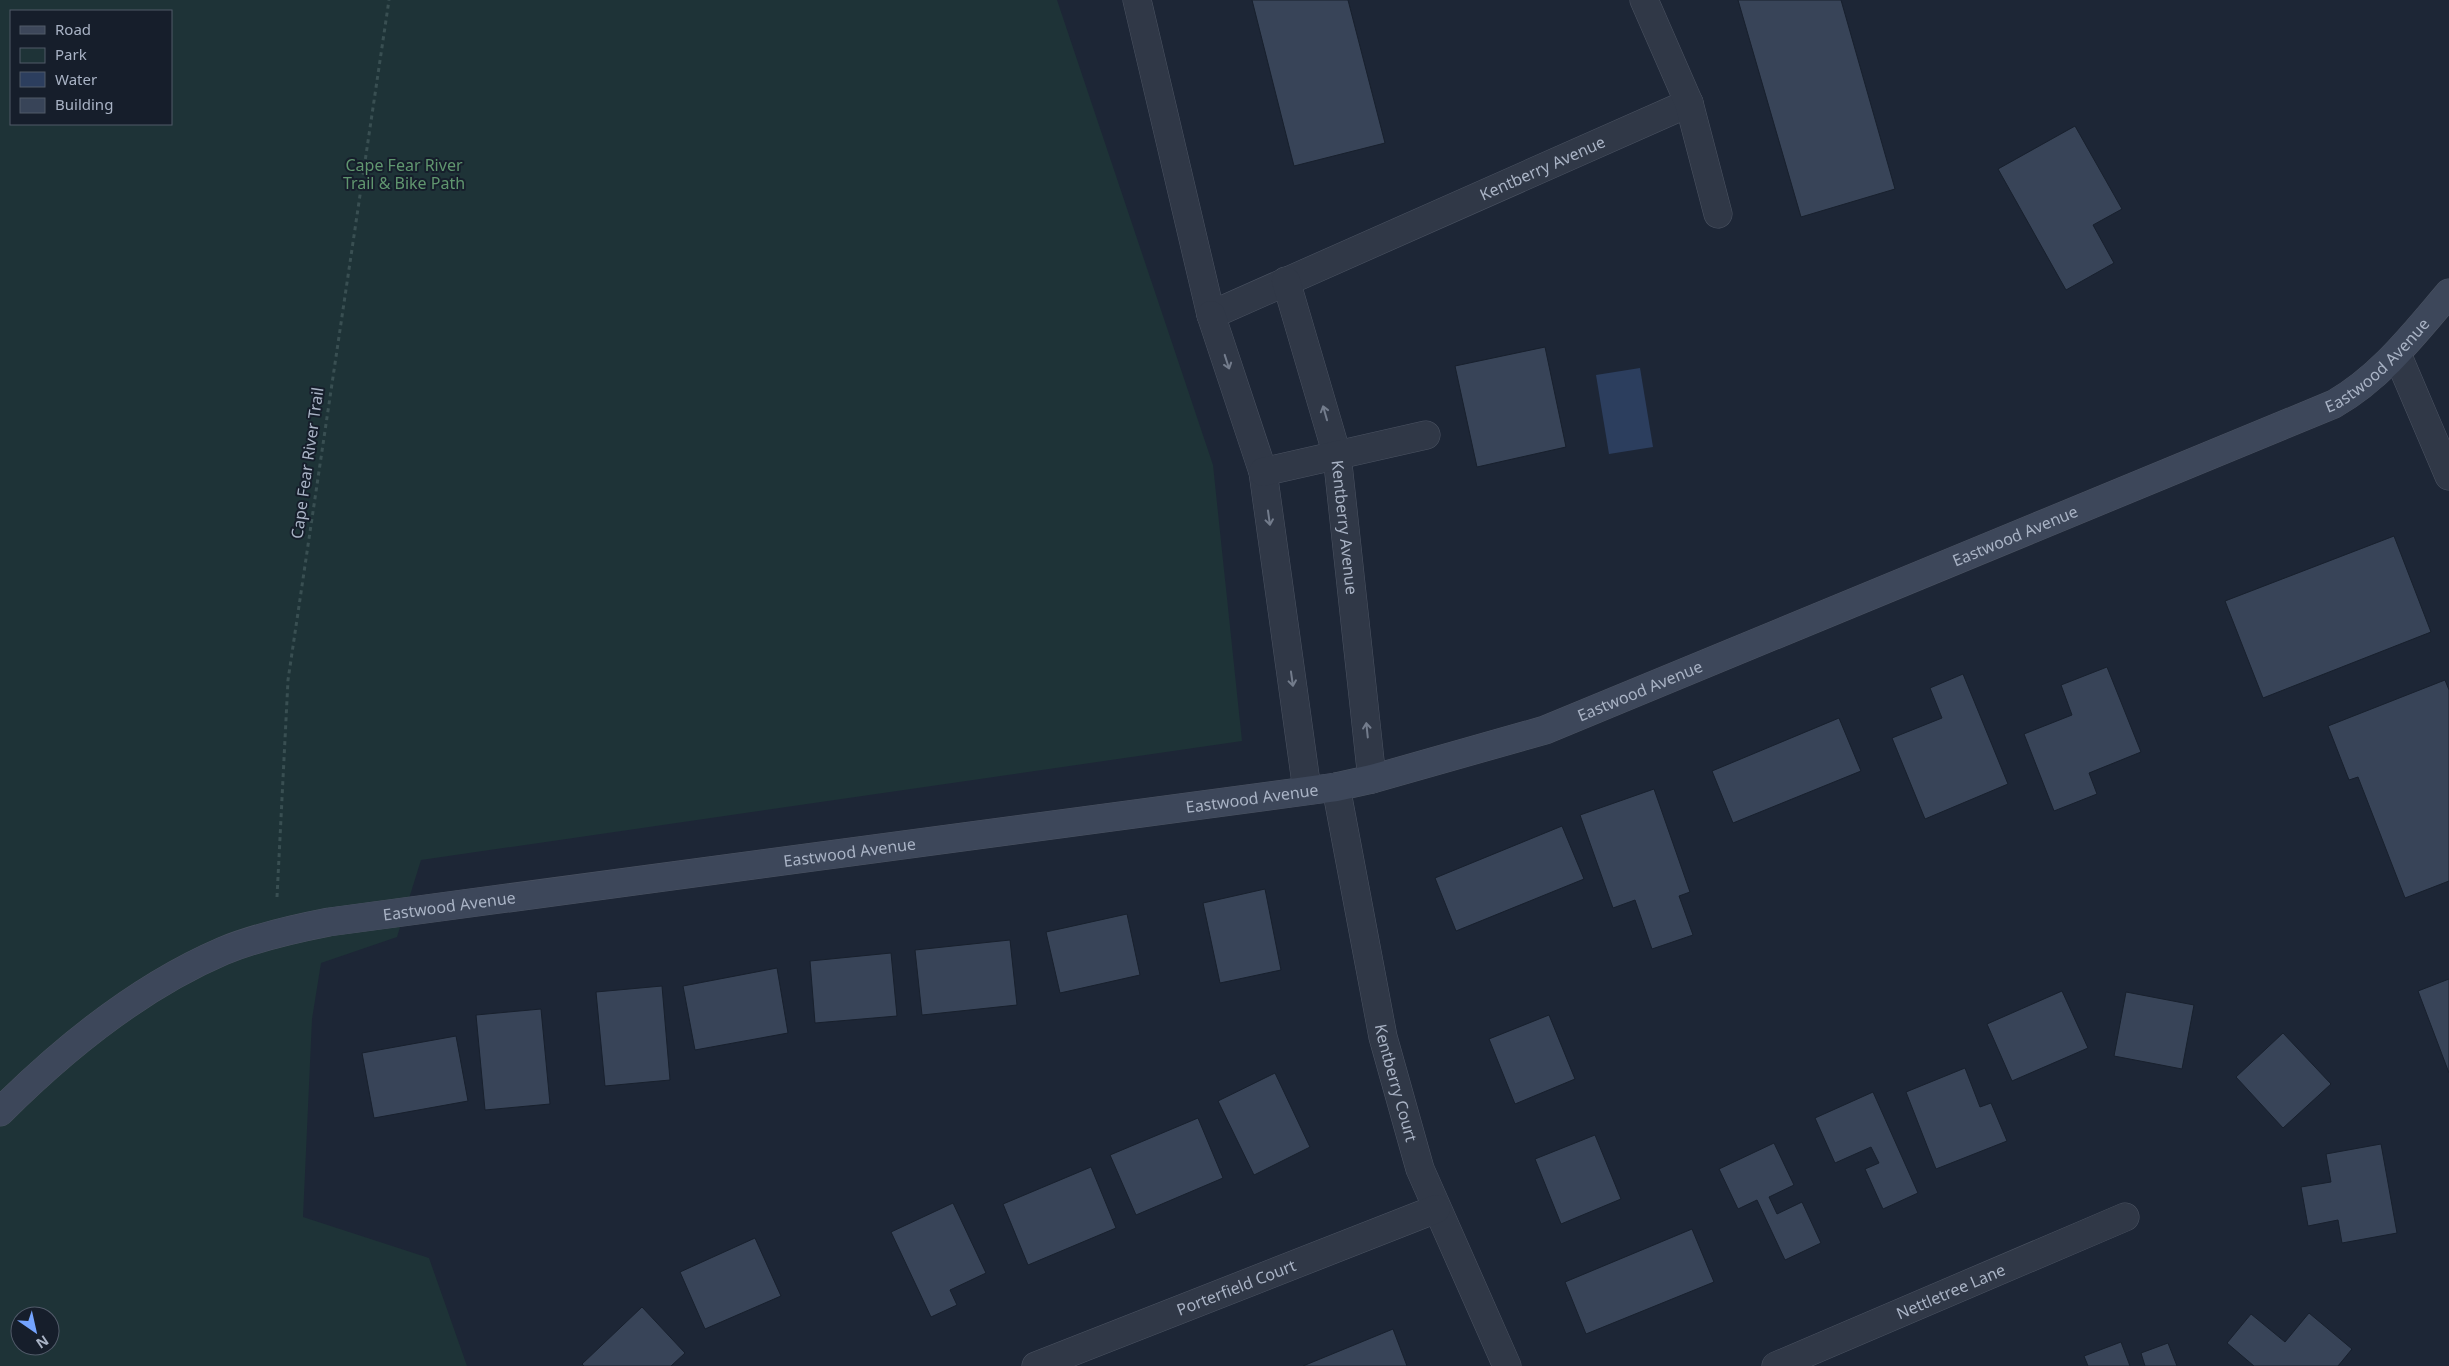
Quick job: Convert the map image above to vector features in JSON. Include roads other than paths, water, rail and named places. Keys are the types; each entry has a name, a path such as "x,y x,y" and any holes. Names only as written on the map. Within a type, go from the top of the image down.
{"street":[{"path":"1137,0 1211,315 1263,472 1307,790"},
{"path":"1644,0 1689,103 1718,214"},
{"name":"Kentberry Avenue","path":"1211,315 1689,103"},
{"name":"Kentberry Avenue","path":"1286,281 1337,455 1372,779"},
{"name":"Eastwood Avenue","path":"0,1112 55,1060 106,1020 174,975 224,951 276,933 329,922 1336,786 1372,779 1545,730 2334,404 2358,391 2397,354 2449,293"},
{"path":"2397,354 2449,476"},
{"path":"1263,472 1426,435"},
{"name":"Kentberry Court","path":"1336,786 1383,1037 1420,1169 1506,1366"},
{"name":"Porterfield Court","path":"1036,1366 1436,1209"},
{"name":"Nettletree Lane","path":"1776,1366 2125,1217"}],"water":[{"path":"1640,368 1653,447 1609,454 1596,375"}],"park label":[{"name":"Cape Fear River Trail & Bike Path","path":"404,174"}]}
